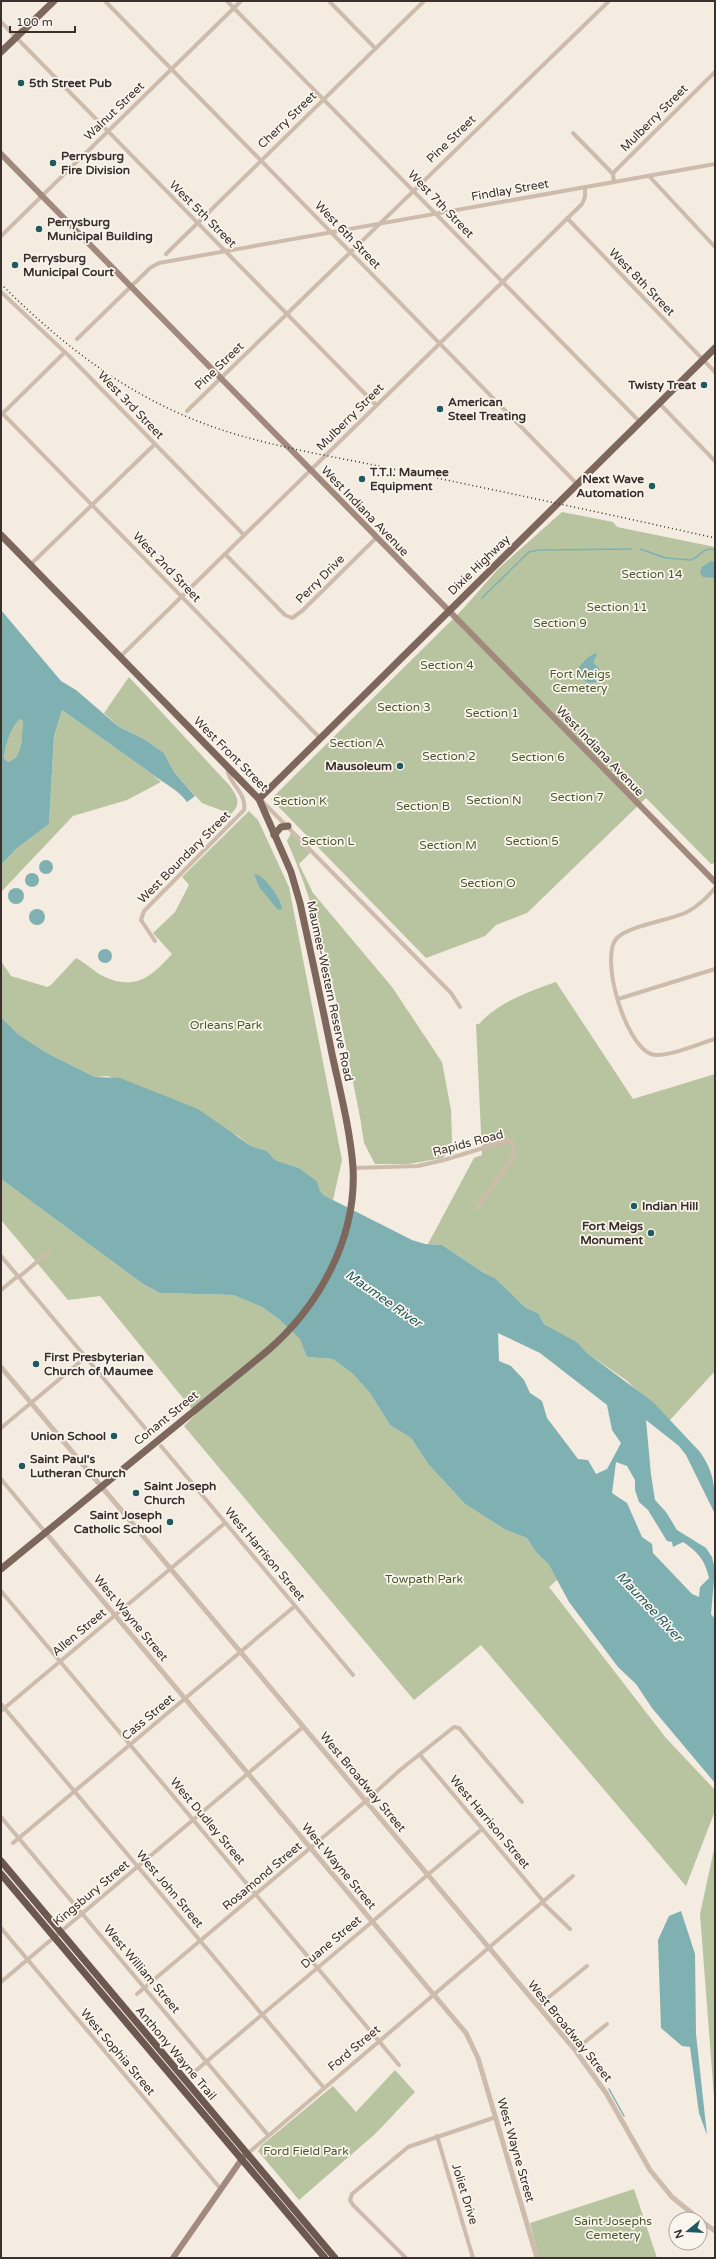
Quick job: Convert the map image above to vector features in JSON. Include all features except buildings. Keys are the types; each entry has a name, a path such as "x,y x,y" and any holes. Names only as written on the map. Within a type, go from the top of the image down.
{"highway":[{"name":"Anthony Wayne Trail","path":"1,1861 244,2156 325,2258"},
{"name":"Anthony Wayne Trail","path":"1,1874 244,2156 335,2258"}],"main road":[{"path":"1,52 54,1"},
{"name":"West Indiana Avenue","path":"1,154 715,882"},
{"name":"Dixie Highway","path":"259,799 319,737 715,348"},
{"name":"West Front Street","path":"1,535 259,799"},
{"name":"Maumee-Western Reserve Road","path":"259,799 291,872 300,903 342,1102 353,1168 351,1194"},
{"path":"274,835 281,827 288,826"},
{"name":"Conant Street","path":"1,1569 272,1346 306,1311 323,1284 342,1242 351,1194"},
{"name":"Ford Street","path":"173,2258 220,2188 244,2156"}],"street":[{"name":"West 6th Street","path":"105,1 577,484"},
{"name":"West 7th Street","path":"227,1 324,98 640,422"},
{"name":"Walnut Street","path":"1,236 240,1"},
{"path":"329,1 375,48"},
{"name":"Cherry Street","path":"166,254 260,160 424,1"},
{"name":"Pine Street","path":"187,411 378,223 609,1"},
{"name":"West 5th Street","path":"1,22 107,132 226,251 376,405"},
{"name":"Mulberry Street","path":"613,174 715,72"},
{"path":"573,133 613,174 614,182"},
{"name":"Findlay Street","path":"131,287 150,268 166,261 715,164"},
{"path":"649,176 715,247"},
{"name":"Mulberry Street","path":"120,656 584,201 584,187"},
{"name":"West 8th Street","path":"567,218 715,372"},
{"path":"77,339 131,287"},
{"name":"West 3rd Street","path":"1,292 65,352 244,535"},
{"path":"2,414 65,352"},
{"path":"659,403 715,461"},
{"name":"West 2nd Street","path":"2,414 93,505 319,737"},
{"path":"30,565 155,444"},
{"name":"Perry Drive","path":"225,554 284,615 292,618 302,611 376,538"},
{"name":"West Boundary Street","path":"155,941 141,920 144,911 244,810 244,798 228,775 226,765"},
{"name":"West Front Street","path":"259,799 288,826 451,993 460,1007"},
{"path":"715,888 698,905 686,912 625,933 617,938 612,947 610,957 623,1019 630,1034 640,1048 651,1054 666,1054 715,1039"},
{"path":"618,999 715,969"},
{"name":"Rapids Road","path":"353,1168 418,1166 444,1160 509,1140 513,1144 514,1156 477,1208"},
{"path":"1,1290 50,1251"},
{"path":"1,1256 150,1434"},
{"path":"1,1428 86,1357"},
{"name":"West Broadway Street","path":"1,1367 575,2050 606,2093 647,2166 672,2197 689,2211"},
{"name":"West Harrison Street","path":"161,1446 354,1675"},
{"path":"1,1479 45,1532"},
{"name":"Allen Street","path":"3,1709 225,1523"},
{"name":"West Wayne Street","path":"45,1532 461,2027 472,2044 496,2117 537,2258"},
{"name":"West Dudley Street","path":"1,1591 399,2065"},
{"name":"Cass Street","path":"13,1843 295,1606"},
{"name":"West John Street","path":"1,1704 3,1709 138,1866 324,2088"},
{"name":"Kingsbury Street","path":"1,1982 304,1727"},
{"name":"Rosamond Street","path":"137,1994 311,1848 400,1770 421,1756 455,1727 459,1728 522,1802"},
{"name":"West Harrison Street","path":"421,1756 543,1902 570,1929"},
{"name":"West William Street","path":"1,1817 268,2135"},
{"name":"Duane Street","path":"193,2073 482,1829"},
{"name":"Ford Street","path":"244,2156 490,1949 573,1876"},
{"name":"West Sophia Street","path":"1,1928 220,2188"},
{"path":"538,2006 587,1966"},
{"path":"575,2050 607,2024"},
{"path":"406,2258 351,2202 352,2194 405,2148 496,2117"},
{"name":"Joliet Drive","path":"437,2136 473,2258"}],"green space":[{"name":"Fort Meigs Cemetery","path":"562,512 613,522 617,527 715,547 715,863 711,864 646,798 527,913 496,925 485,936 426,958 271,799 462,610 498,569"},
{"path":"129,677 230,786 235,793 237,800 236,807 231,814 202,803 174,772 164,753 144,739 119,727 104,713"},
{"path":"62,710 148,771 161,782 127,800 73,816 1,892 1,865 16,849 49,824 54,738"},
{"path":"20,719 23,721 20,750 13,759 8,762 4,758 7,742 11,732"},
{"name":"Orleans Park","path":"249,811 258,820 289,887 342,1160 333,1200 325,1196 320,1191 317,1181 299,1168 275,1160 267,1151 251,1146 238,1136 108,1076 95,1077 45,1052 18,1034 1,1017 1,961 11,976 47,987 51,985 76,958 97,973 116,981 135,982 150,975 172,954 153,933 175,912 189,885 182,877"},
{"path":"291,833 310,853 299,864 313,893 392,987 442,1062 451,1110 452,1140 451,1148 443,1158 409,1164 375,1164 364,1143 331,977 301,874 287,841"},
{"path":"556,982 633,1099 715,1074 715,1371 669,1421 626,1380 587,1353 577,1342 544,1324 538,1313 526,1308 495,1278 484,1273 442,1245 428,1244 474,1158 482,1155 476,1024 479,1024 495,1010 514,998"},
{"name":"Towpath Park","path":"1,1179 143,1284 160,1293 233,1295 262,1307 280,1320 301,1339 307,1357 333,1359 353,1374 370,1393 390,1425 411,1438 429,1465 465,1504 506,1530 527,1538 535,1551 549,1565 557,1580 549,1587 666,1738 715,1790 715,1811 686,1886 481,1645 414,1700 184,1426 196,1414 100,1296 68,1300 1,1220"},
{"path":"715,1845 715,2110 700,1914"},
{"name":"Ford Field Park","path":"395,2070 415,2092 375,2134 299,2200 258,2151 262,2145 333,2086 356,2112"},
{"name":"Saint Josephs Cemetery","path":"634,2189 657,2258 539,2258 530,2223"}],"water":[{"path":"711,561 715,562 715,578 703,577 700,573 702,567"},
{"path":"1,610 61,681 76,690 119,727 144,739 164,753 174,772 195,796 187,802 174,789 62,710 54,737 49,824 16,849 1,865","holes":["20,719 23,721 20,750 17,755 8,762 4,758 9,737 17,722"]},
{"path":"596,653 597,655 593,662 601,671 601,676 596,682 588,683 580,677 579,667 587,658"},
{"path":"46,860 51,862 53,867 51,872 46,874 41,872 39,867 41,862"},
{"path":"29,873 35,873 39,877 39,883 35,887 29,887 25,883 25,877"},
{"path":"254,874 263,878 272,888 282,909 278,910 259,887"},
{"path":"16,888 22,890 24,896 22,902 16,904 10,902 8,896 10,890"},
{"path":"37,909 43,911 45,917 43,923 37,925 31,923 29,917 31,911"},
{"path":"102,949 108,949 112,953 112,959 108,963 102,963 98,959 98,953"},
{"name":"Maumee River","path":"1,1017 18,1034 45,1052 95,1077 120,1078 198,1109 251,1146 267,1151 275,1160 299,1168 317,1181 320,1191 325,1196 412,1240 425,1244 442,1245 484,1273 495,1278 526,1308 538,1313 544,1324 577,1342 587,1353 653,1402 700,1452 709,1467 713,1482 715,1514 686,1455 679,1446 646,1420 655,1500 666,1512 677,1530 706,1548 712,1557 715,1569 711,1614 715,1619 715,1783 652,1708 636,1684 618,1667 569,1602 549,1565 535,1551 527,1538 506,1530 465,1504 429,1465 411,1438 390,1425 370,1393 353,1374 333,1359 307,1357 300,1339 280,1320 262,1307 233,1295 160,1293 143,1284 1,1179","holes":["498,1333 540,1353 607,1405 612,1430 621,1443 607,1469 596,1474 588,1460 578,1459 547,1418 542,1401 530,1393 524,1380 511,1366 499,1361","616,1462 627,1466 635,1480 635,1490 639,1502 648,1510 667,1541 672,1542 673,1547 683,1542 693,1549 703,1561 709,1578 700,1587 699,1597 692,1594 653,1553 652,1544 642,1537 627,1503 612,1493"]},
{"path":"681,1911 695,1954 696,2034 707,2135 699,2113 690,2047 682,2046 661,2028 658,1940 669,1916"}],"waterway":[{"path":"482,598 529,552 539,550 631,549"},
{"path":"640,549 666,558 691,560 707,549 715,550"},
{"path":"609,2089 624,2116"}],"railway":[{"path":"1,284 63,341 132,389 183,415 233,434 286,447 514,494 715,538"}],"place":[{"name":"5th Street Pub","path":"21,83"},
{"name":"Perrysburg Fire Division","path":"53,163"},
{"name":"Perrysburg Municipal Building","path":"39,229"},
{"name":"Perrysburg Municipal Court","path":"15,265"},
{"name":"Twisty Treat","path":"704,385"},
{"name":"American Steel Treating","path":"440,409"},
{"name":"T.T.I. Maumee Equipment","path":"362,479"},
{"name":"Next Wave Automation","path":"652,486"},
{"name":"Mausoleum","path":"400,766"},
{"name":"Indian Hill","path":"634,1206"},
{"name":"Fort Meigs Monument","path":"651,1233"},
{"name":"First Presbyterian Church of Maumee","path":"36,1364"},
{"name":"Union School","path":"114,1436"},
{"name":"Saint Paul's Lutheran Church","path":"22,1466"},
{"name":"Saint Joseph Church","path":"136,1493"},
{"name":"Saint Joseph Catholic School","path":"170,1522"}],"park label":[{"name":"Section 14","path":"652,574"},
{"name":"Section 11","path":"617,607"},
{"name":"Section 9","path":"560,623"},
{"name":"Section 4","path":"447,665"},
{"name":"Section 3","path":"404,707"},
{"name":"Section 1","path":"492,713"},
{"name":"Section A","path":"357,743"},
{"name":"Section 2","path":"449,756"},
{"name":"Section 6","path":"538,757"},
{"name":"Section 7","path":"577,797"},
{"name":"Section N","path":"494,800"},
{"name":"Section K","path":"300,801"},
{"name":"Section B","path":"423,806"},
{"name":"Section L","path":"328,841"},
{"name":"Section 5","path":"532,841"},
{"name":"Section M","path":"448,845"},
{"name":"Section O","path":"488,883"}]}
